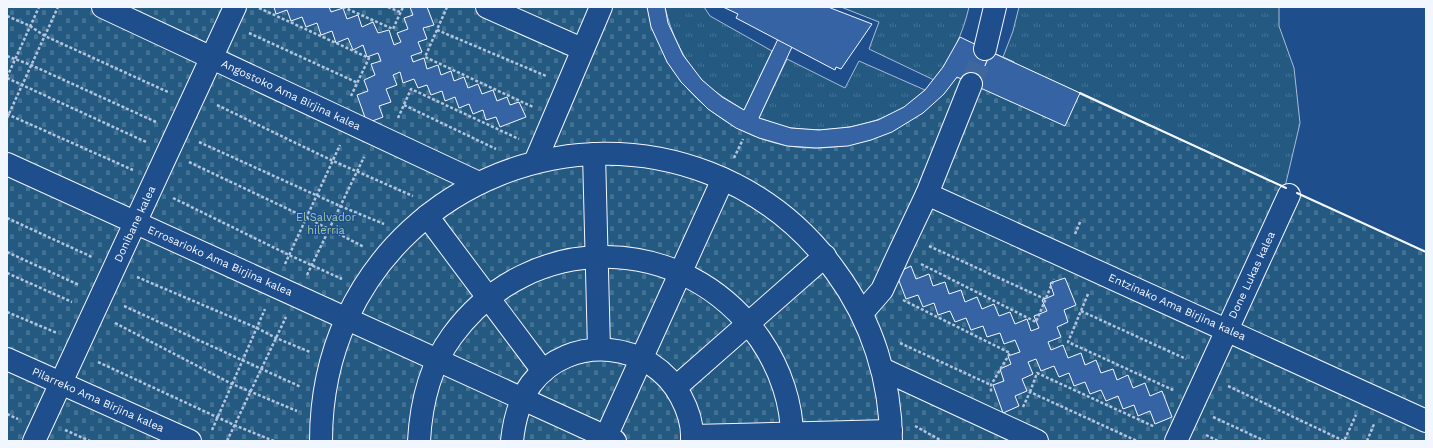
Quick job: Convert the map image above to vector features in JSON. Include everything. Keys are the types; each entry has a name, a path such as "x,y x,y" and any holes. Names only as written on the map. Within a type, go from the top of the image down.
{"street":[{"name":"Angostoko Ama Birjina kalea","path":"104,7 479,183"},
{"path":"487,7 582,49"},
{"path":"534,158 554,116 601,7"},
{"path":"985,49 995,7"},
{"name":"Donibane kalea","path":"34,441 231,15"},
{"path":"865,321 882,290 927,194 971,84"},
{"path":"594,154 599,349"},
{"path":"321,431 323,398 331,361 346,319 362,288 384,258 407,233 432,212 458,194 534,158 594,154 627,154 660,158 692,167 723,179 752,194 778,212 803,233 825,256 845,284 865,321 882,369 890,413 891,436 692,438 687,410 676,387 660,370 642,358 620,351 599,349 579,352 560,360 543,371 531,384 522,399 514,423 512,441"},
{"name":"Errosarioko Ama Birjina kalea","path":"7,164 438,360 608,440"},
{"path":"608,440 642,358 723,179"},
{"name":"Entzinako Ama Birjina kalea","path":"927,194 1426,421"},
{"name":"Done Lukas kalea","path":"1177,439 1289,195"},
{"path":"432,212 488,297 543,371"},
{"path":"419,441 420,417 427,388 438,360 451,337 468,316 488,297 512,281 539,268 568,260 597,256 640,259 681,272 718,294 749,323 766,348 779,375 788,404 792,437"},
{"path":"676,387 825,256"},
{"name":"Pilarreko Ama Birjina kalea","path":"7,359 190,441"},
{"path":"882,369 1037,441"}],"path":[{"path":"39,7 7,77 329,229 384,258"},
{"path":"58,7 7,116 153,183 289,255 362,288"},
{"path":"257,7 369,58 341,118"},
{"path":"343,7 393,29 403,7"},
{"path":"388,7 400,12"},
{"path":"447,7 425,57 554,116"},
{"path":"231,15 358,83"},
{"path":"7,16 30,26 45,36 192,98 333,161 432,212"},
{"path":"436,30 567,85"},
{"path":"7,56 31,65 340,206 407,233"},
{"path":"387,140 411,89 534,158"},
{"path":"404,105 534,158"},
{"path":"7,218 114,268 331,361"},
{"path":"1074,235 1081,220"},
{"path":"903,245 1036,322 1055,278"},
{"path":"903,245 1045,299"},
{"path":"7,252 232,384 321,431"},
{"path":"1098,271 1068,342 1194,400 1204,413 1265,441"},
{"path":"7,273 98,304 243,359 323,398"},
{"path":"882,290 1010,354 991,385 992,420"},
{"path":"7,312 234,425 274,441"},
{"path":"865,321 991,385"},
{"path":"1013,430 1037,373 1177,439"},
{"path":"1030,392 1137,441"}],"green space":[{"name":"El Salvador hilerria","path":"7,7 647,7 669,64 682,82 714,113 732,125 752,135 772,142 794,147 816,148 837,147 871,140 976,45 1014,62 1014,64 1426,252 1426,441 7,441"},
{"path":"665,7 704,7 710,16 772,51 744,110 712,89 696,74 679,47"},
{"path":"841,7 969,7 956,45 934,80 869,49 879,22"},
{"path":"1019,7 1279,7 1279,26 1294,68 1300,123 1285,187 1003,57 1013,31"},
{"path":"787,59 845,88 859,61 925,90 903,108 890,115 863,124 820,130 788,127 759,118"}],"building":[{"path":"274,7 329,7 331,12 343,8 347,19 358,15 362,27 373,22 378,33 389,30 394,45 401,42 397,33 408,29 404,18 413,15 410,7 427,7 434,25 423,28 427,39 418,42 422,52 411,56 413,62 424,58 427,69 438,65 441,75 451,71 454,81 464,77 468,88 478,84 482,94 493,90 497,101 507,97 510,105 519,102 526,117 500,127 496,117 486,120 483,110 473,114 469,104 459,108 455,97 445,101 442,91 431,95 427,85 418,88 414,79 403,83 400,72 393,75 397,85 386,89 391,102 379,106 383,117 367,123 357,95 368,91 364,80 375,75 371,64 381,61 378,53 367,57 363,45 353,50 348,38 336,43 332,31 321,35 317,23 306,27 302,17 291,21 287,10 276,14"},
{"path":"647,7 665,7 668,23 683,55 702,80 722,97 744,110 778,39 792,47 759,118 791,128 819,130 850,127 878,120 904,107 925,90 943,67 960,37 991,52 976,86 957,77 944,94 923,113 892,132 871,140 848,146 816,148 787,146 759,138 736,128 708,109 681,82 667,62 651,27"},
{"path":"723,7 828,7 872,24 841,69 836,67 835,70 736,18 738,14"},
{"path":"991,52 1080,93 1065,126 976,86"},
{"path":"911,266 916,279 929,274 933,286 945,282 949,294 961,290 965,302 977,297 982,309 994,304 999,316 1010,312 1015,324 1027,319 1031,331 1039,328 1034,316 1047,311 1042,300 1054,295 1050,283 1065,278 1076,305 1064,310 1068,322 1057,327 1061,337 1048,342 1051,350 1063,345 1068,358 1081,353 1085,365 1096,360 1101,373 1113,369 1117,380 1128,375 1133,388 1145,383 1150,396 1162,391 1172,417 1155,424 1150,411 1138,416 1134,405 1123,409 1118,396 1106,401 1101,390 1090,394 1085,382 1074,386 1069,373 1059,377 1054,366 1041,371 1036,359 1028,362 1033,374 1022,379 1027,391 1015,396 1019,406 1003,413 993,385 1004,381 1000,369 1011,364 1008,356 1020,352 1015,340 1004,344 1000,333 987,337 983,326 971,330 966,318 955,322 950,311 938,315 934,303 923,307 918,295 906,299 896,273"}],"tunnel":[{"path":"971,84 985,49"}],"wall":[{"path":"1080,93 1286,188"},
{"path":"1297,193 1426,252"}]}
